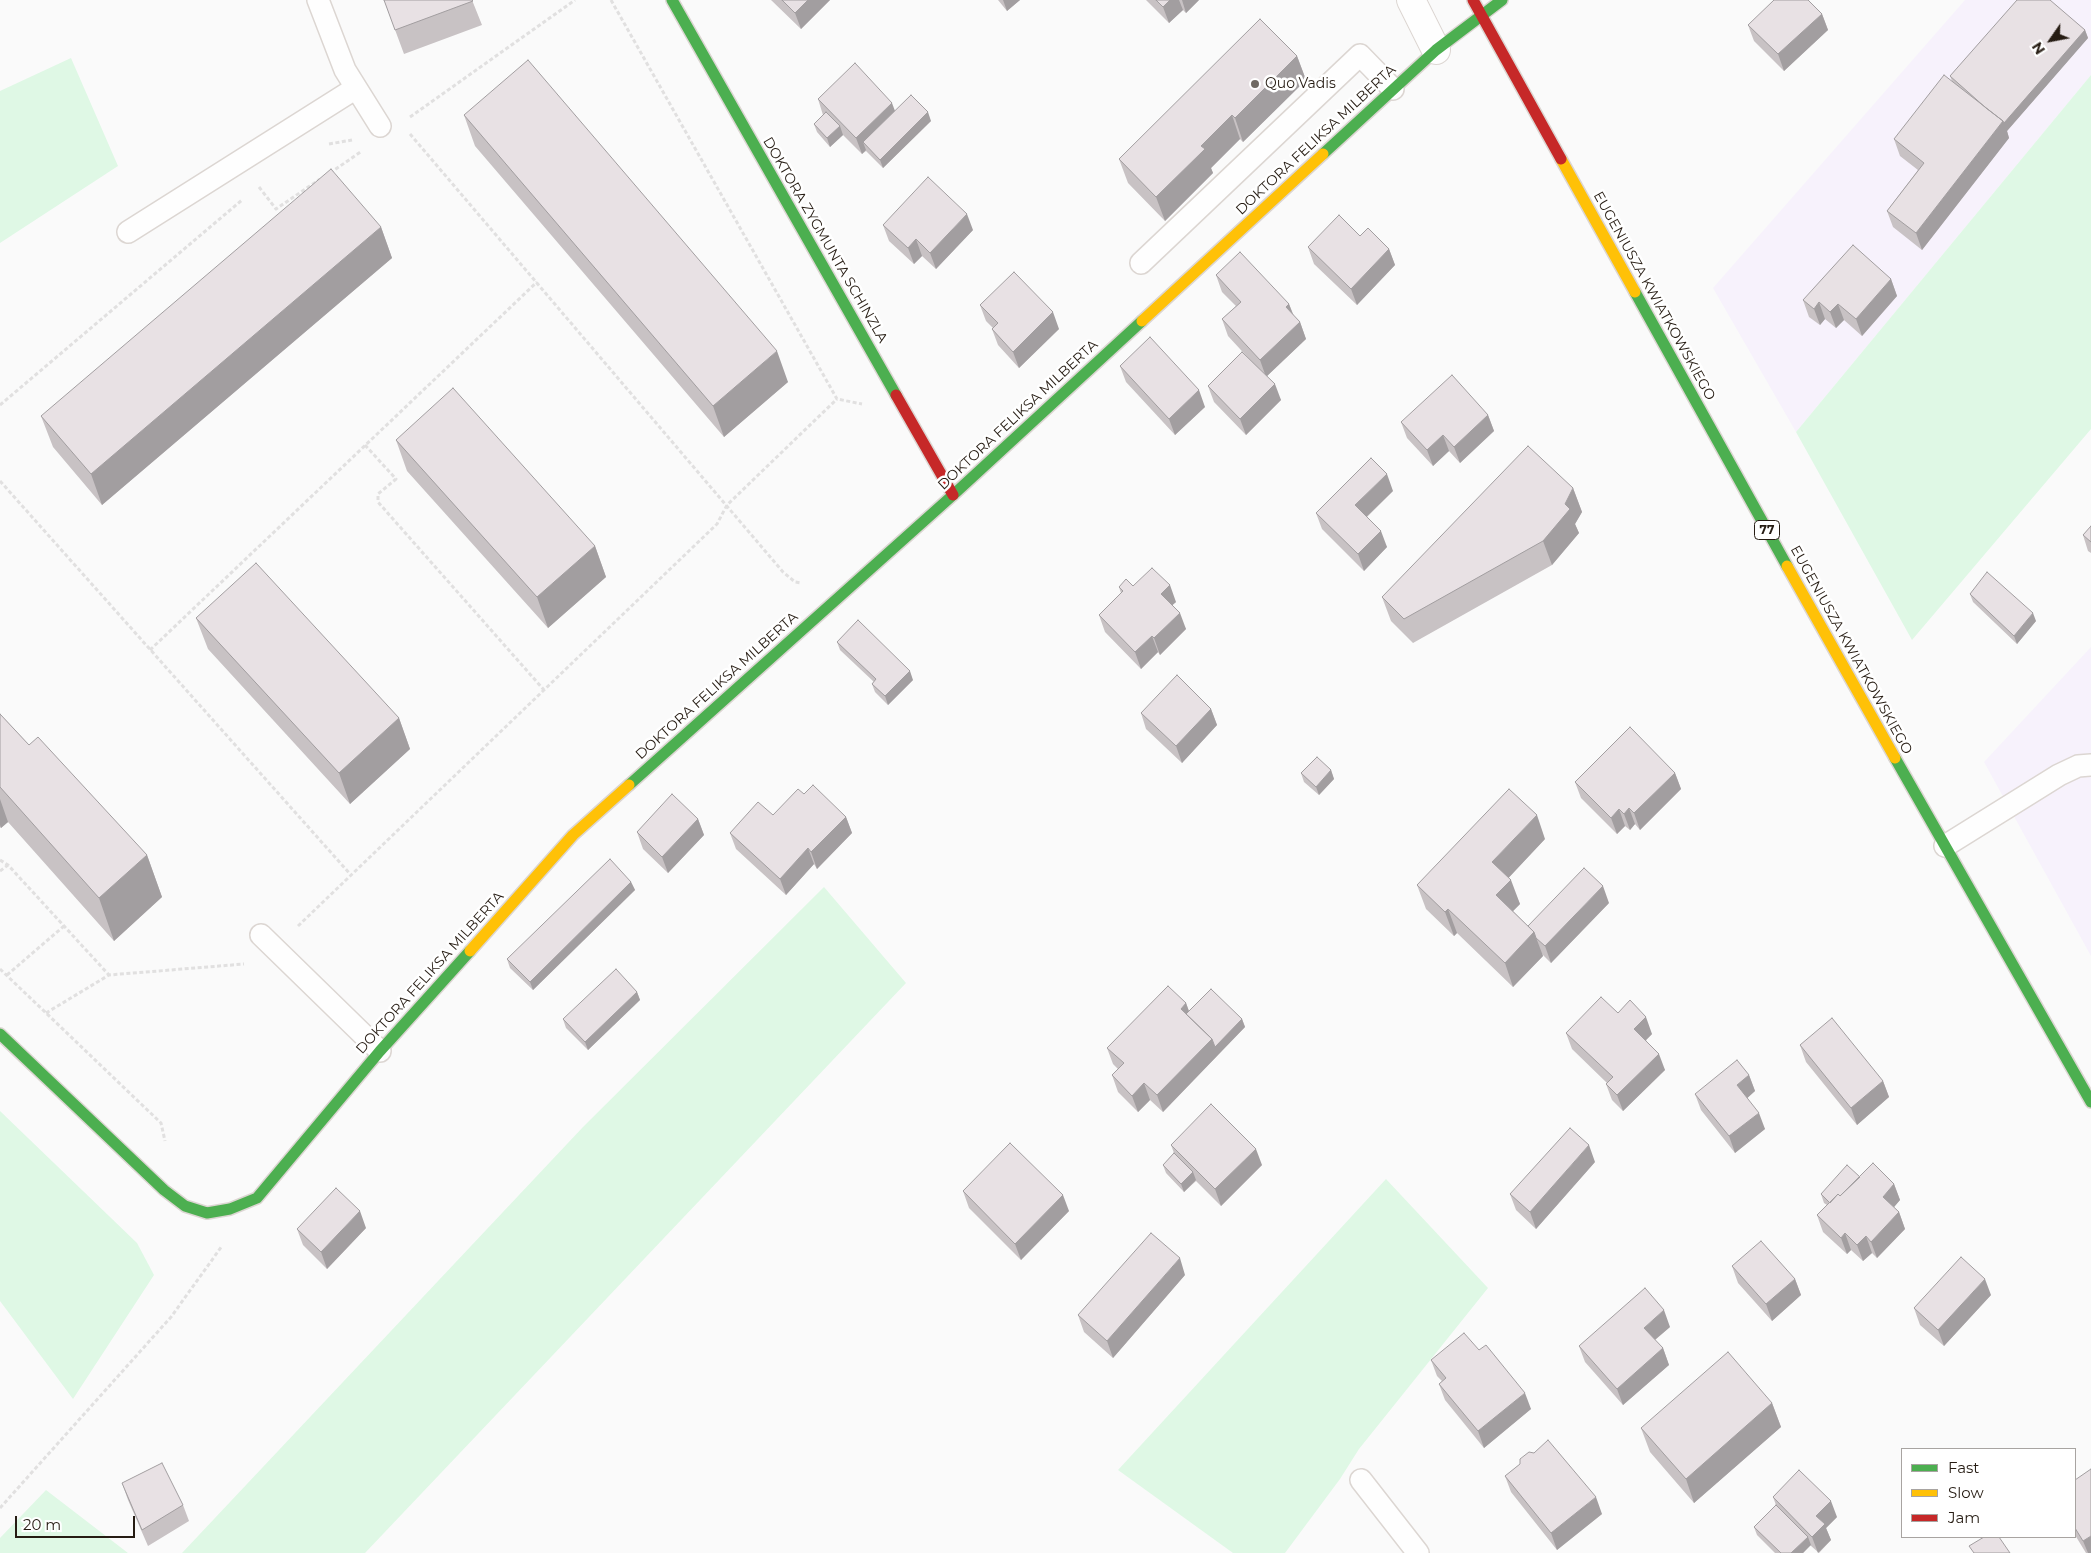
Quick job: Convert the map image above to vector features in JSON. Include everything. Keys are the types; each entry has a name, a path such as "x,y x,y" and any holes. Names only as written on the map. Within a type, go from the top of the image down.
{"street":[{"name":"DOKTORA ZYGMUNTA SCHINZLA","path":"672,0 953,495"},
{"path":"1411,0 1436,50"},
{"name":"EUGENIUSZA KWIATKOWSKIEGO","path":"1473,0 1945,846 2091,1102"},
{"name":"DOKTORA FELIKSA MILBERTA","path":"0,1034 164,1190 185,1206 207,1212 230,1210 257,1198 380,1051 573,835 953,495 1436,50 1502,0"}],"lane":[{"path":"318,0 345,70 380,126"},
{"path":"1142,263 1360,55 1394,89"},
{"path":"128,232 356,88"},
{"path":"1945,846 2058,775 2078,766 2091,765"},
{"path":"268,941 380,1051"},
{"path":"1361,1480 1418,1553"}],"path":[{"path":"409,118 575,0"},
{"path":"46,1013 108,975 258,963 268,941 351,875 717,524 727,505 837,399 612,0"},
{"path":"408,131 783,572 795,582 803,584"},
{"path":"321,146 359,139"},
{"path":"259,186 276,209 363,150"},
{"path":"251,192 266,180"},
{"path":"0,405 244,199"},
{"path":"150,650 537,282"},
{"path":"365,445 396,480 378,494 378,502 544,690"},
{"path":"0,481 351,875"},
{"path":"0,860 8,865 108,975"},
{"path":"0,871 8,865"},
{"path":"7,975 64,926"},
{"path":"0,969 161,1123 167,1150"},
{"path":"0,1508 170,1317 223,1246"}],"shaded area":[{"path":"1965,0 2091,0 2091,75 1796,432 1713,288"},
{"path":"2091,647 2091,956 1984,762"}],"green space":[{"path":"71,58 118,166 0,243 0,91"},
{"path":"2091,75 2091,429 1912,640 1796,432"},
{"path":"824,887 906,983 365,1553 182,1553 583,1127"},
{"path":"0,1111 137,1243 154,1275 73,1399 0,1301"},
{"path":"1386,1179 1488,1288 1359,1449 1340,1479 1285,1553 1233,1553 1118,1470"},
{"path":"46,1490 128,1553 0,1553 0,1538"}],"building":[{"path":"384,0 472,0 473,1 395,30"},
{"path":"782,0 808,0 795,13"},
{"path":"1156,0 1170,0 1163,7"},
{"path":"1774,0 1808,0 1822,14 1778,54 1748,25"},
{"path":"2017,0 2050,0 2085,30 2004,123 1950,76"},
{"path":"1260,19 1297,56 1235,118 1232,115 1201,146 1205,149 1156,197 1119,159"},
{"path":"528,60 777,351 713,406 464,115"},
{"path":"855,63 892,103 856,138 818,99"},
{"path":"1944,75 2003,121 1916,233 1887,211 1924,163 1894,139"},
{"path":"911,95 928,112 880,160 863,142"},
{"path":"826,112 840,126 827,138 814,124"},
{"path":"331,169 381,227 91,474 41,416"},
{"path":"928,177 967,214 930,253 916,239 908,248 883,225"},
{"path":"1339,215 1360,236 1368,228 1389,249 1351,289 1308,247"},
{"path":"1853,245 1891,279 1856,319 1838,304 1830,312 1819,302 1814,309 1803,300"},
{"path":"1240,252 1289,304 1286,307 1300,322 1260,360 1222,319 1241,302 1216,275"},
{"path":"1014,272 1053,312 1013,352 992,329 998,323 980,305"},
{"path":"1150,337 1199,390 1169,419 1120,366"},
{"path":"1242,352 1275,384 1240,419 1208,386"},
{"path":"1452,375 1488,415 1454,447 1443,435 1427,450 1401,422"},
{"path":"453,388 595,546 537,597 396,440"},
{"path":"1528,446 1573,488 1565,504 1570,509 1543,541 1404,619 1382,597"},
{"path":"1371,458 1387,474 1355,505 1381,531 1358,554 1316,513"},
{"path":"2091,526 2091,542 2083,535"},
{"path":"256,563 399,718 339,773 196,618"},
{"path":"1152,568 1170,585 1161,594 1180,613 1154,638 1152,636 1135,652 1099,615 1123,591 1119,587 1126,579 1133,586"},
{"path":"1987,572 2033,613 2014,636 1970,594"},
{"path":"858,620 910,671 885,696 872,684 876,679 837,642"},
{"path":"1177,675 1211,709 1176,746 1141,713"},
{"path":"0,714 29,745 38,737 147,855 99,898 0,787"},
{"path":"1630,727 1675,773 1634,813 1629,808 1624,814 1619,809 1611,818 1575,782"},
{"path":"1317,757 1331,770 1316,787 1301,773"},
{"path":"813,785 846,817 811,852 808,848 780,879 730,833 758,802 773,815 798,789 804,794"},
{"path":"1509,789 1537,815 1492,862 1511,880 1496,895 1534,932 1505,963 1448,909 1445,912 1417,885"},
{"path":"672,794 698,819 662,857 637,832"},
{"path":"610,859 631,882 530,982 507,959"},
{"path":"1584,868 1603,886 1545,946 1536,938 1534,932 1528,926"},
{"path":"616,969 637,992 585,1042 563,1019"},
{"path":"1168,986 1186,1003 1181,1009 1212,1039 1157,1095 1144,1083 1132,1096 1112,1075 1124,1063 1107,1048"},
{"path":"1211,989 1242,1019 1215,1047 1212,1039 1186,1014"},
{"path":"1601,997 1618,1013 1630,1000 1646,1017 1634,1029 1659,1054 1617,1095 1606,1084 1613,1077 1566,1033"},
{"path":"1832,1018 1883,1081 1851,1108 1800,1045"},
{"path":"1737,1060 1749,1075 1737,1085 1759,1113 1729,1136 1695,1094"},
{"path":"1211,1104 1256,1149 1215,1189 1171,1145"},
{"path":"1570,1128 1589,1145 1530,1212 1510,1194"},
{"path":"1010,1143 1063,1195 1015,1244 963,1191"},
{"path":"1174,1153 1193,1172 1181,1184 1163,1165"},
{"path":"1873,1163 1894,1184 1883,1197 1899,1212 1871,1242 1866,1236 1857,1245 1845,1233 1841,1238 1817,1215 1838,1194 1840,1196"},
{"path":"1847,1165 1860,1177 1840,1196 1838,1194 1830,1203 1821,1194"},
{"path":"336,1188 360,1211 321,1252 297,1229"},
{"path":"1151,1233 1180,1258 1107,1341 1078,1315"},
{"path":"1761,1241 1795,1279 1766,1304 1732,1266"},
{"path":"1961,1257 1985,1279 1938,1330 1914,1308"},
{"path":"1645,1288 1664,1310 1644,1328 1663,1348 1617,1389 1579,1346"},
{"path":"1464,1333 1479,1350 1486,1345 1525,1393 1478,1431 1439,1384 1446,1378 1431,1360"},
{"path":"1728,1352 1772,1403 1686,1479 1641,1428"},
{"path":"1548,1440 1596,1497 1551,1533 1505,1476 1520,1464 1520,1459 1529,1452 1534,1453"},
{"path":"162,1463 183,1505 142,1530 122,1483"},
{"path":"2091,1469 2091,1536 2083,1541 2076,1530 2076,1479"},
{"path":"1799,1470 1831,1501 1816,1516 1825,1524 1812,1537 1773,1497"},
{"path":"1776,1505 1808,1537 1791,1553 1781,1553 1754,1527"},
{"path":"1982,1538 2000,1538 2010,1553 1974,1553 1969,1546"}],"traffic: fast":[{"path":"672,0 896,395"},
{"path":"1323,154 1436,50 1502,0"},
{"path":"1635,292 1787,566"},
{"path":"629,785 953,495 1142,321"},
{"path":"1895,758 2091,1102"},
{"path":"0,1034 164,1190 185,1206 207,1213 230,1209 257,1198 380,1051 470,951"}],"traffic: slow":[{"path":"1142,321 1323,154"},
{"path":"1561,159 1635,292"},
{"path":"1787,566 1895,758"},
{"path":"470,951 573,835 629,785"}],"traffic: jam":[{"path":"1473,0 1561,159"},
{"path":"896,395 953,495"}],"place":[{"name":"Quo Vadis","path":"1255,84"}]}
